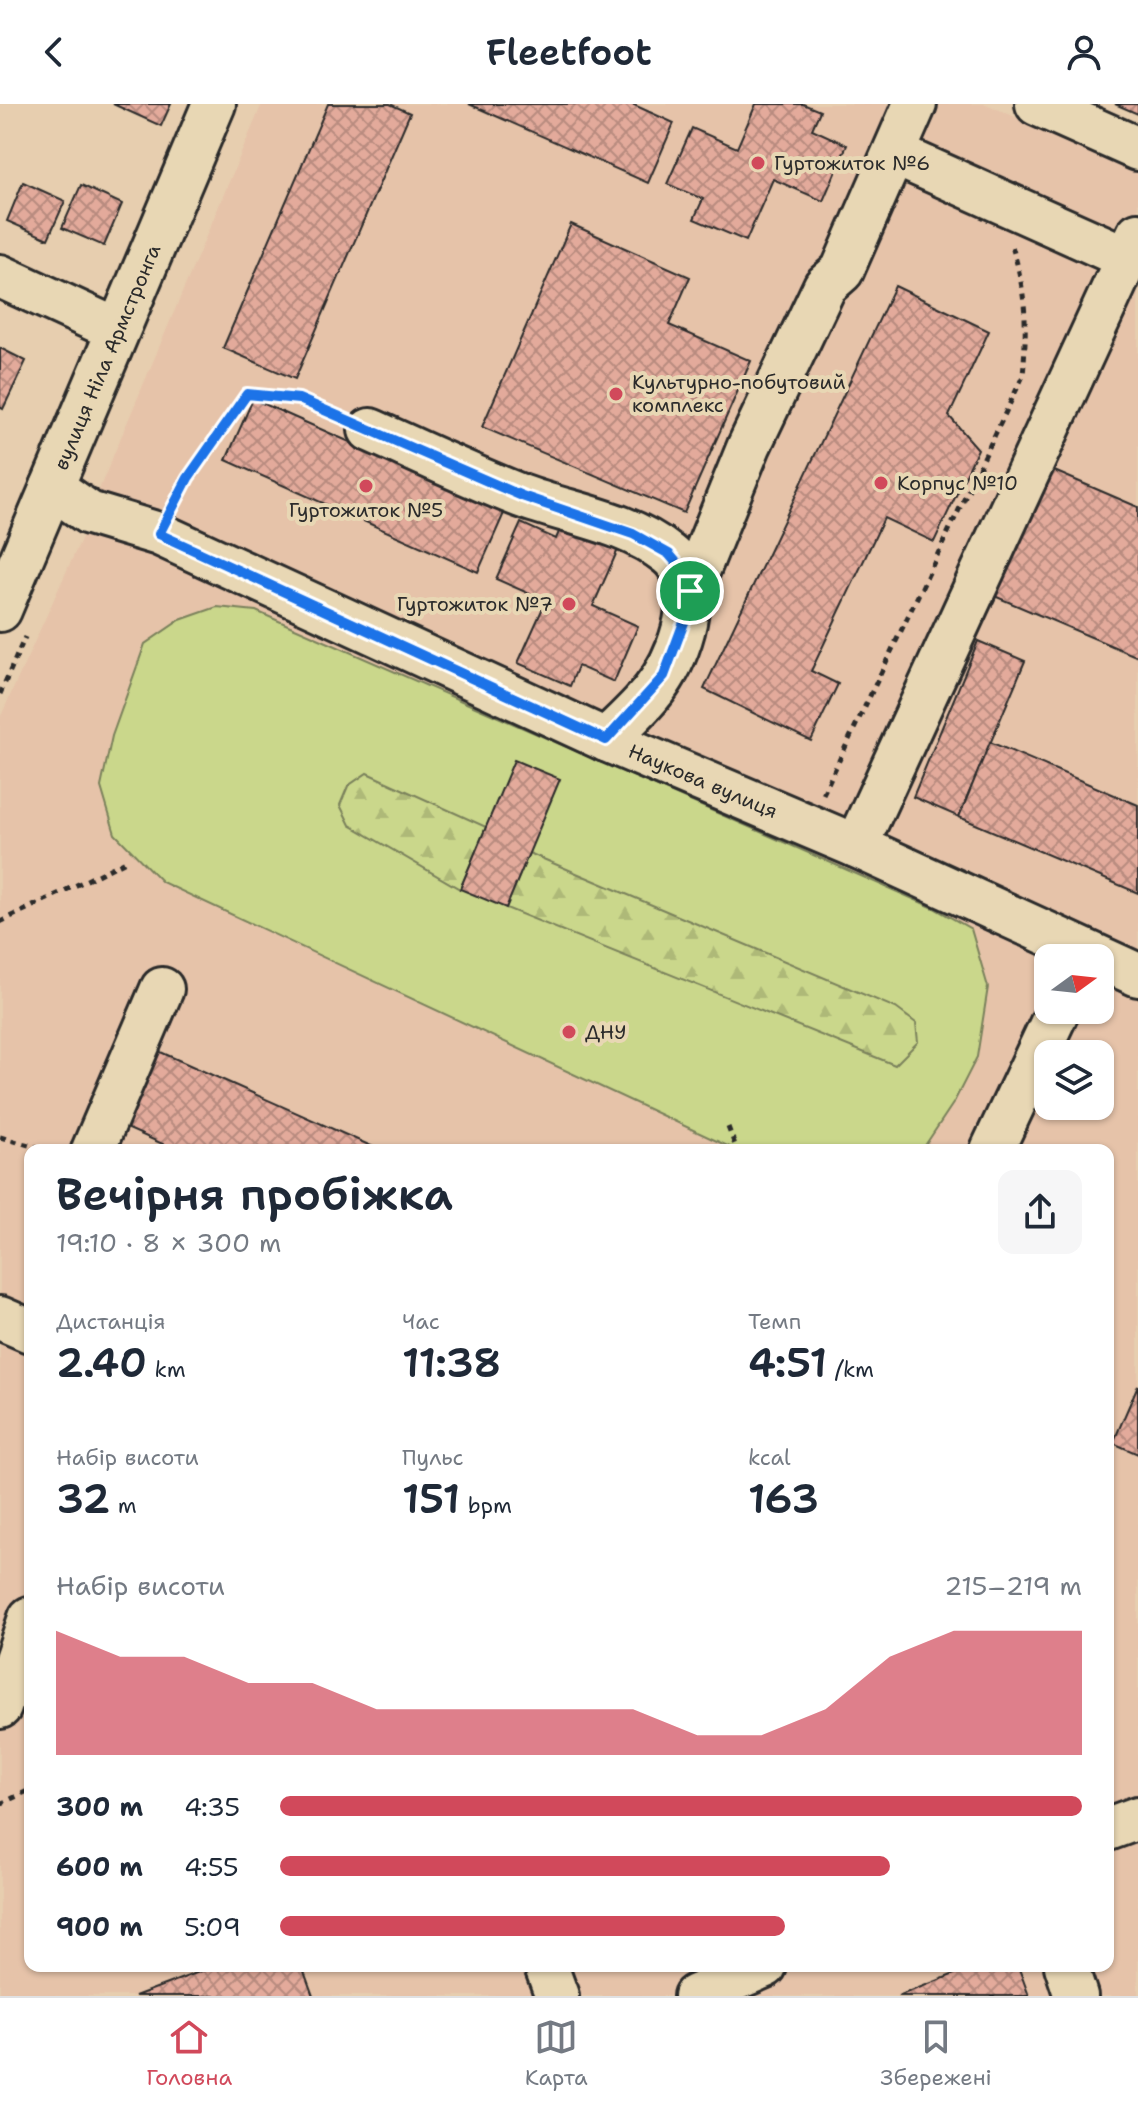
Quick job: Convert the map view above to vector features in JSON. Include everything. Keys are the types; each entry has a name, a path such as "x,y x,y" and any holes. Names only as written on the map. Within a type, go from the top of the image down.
{"street":[{"name":"вулиця Ніла Армстронга","path":"0,610 214,104"},
{"path":"606,740 664,676 686,617 690,591 749,446 825,286 842,271 915,104"},
{"path":"1037,104 1138,149"},
{"path":"856,846 1133,246 989,196 895,154"},
{"path":"0,276 117,330"},
{"path":"370,430 522,496 633,534 669,554 686,574 690,591"},
{"name":"Наукова вулиця","path":"52,487 89,513 159,534 606,740 856,846 1061,944"},
{"name":"Наукова вулиця","path":"1114,966 1138,975"},
{"path":"96,1144 162,989"},
{"path":"995,1144 1051,1024"},
{"path":"0,1318 24,1328"},
{"path":"0,1707 24,1636"},
{"path":"1114,1827 1138,1818"},
{"path":"548,1972 557,1996"},
{"path":"695,1996 751,1972"},
{"path":"1068,1972 1076,1996"}],"path":[{"path":"807,825 1023,376 1028,317 1022,278 1009,238 989,196"},
{"path":"159,534 188,478 247,394 299,399 370,430"},
{"path":"0,922 126,861"},
{"path":"728,1127 735,1144"},
{"path":"0,1137 25,1144"},
{"path":"0,1804 24,1793"}],"shaded area":[{"name":"ДНУ","path":"262,104 986,104 1138,172 1138,1996 0,1996 0,718 83,535 89,513"}],"green space":[{"path":"217,607 256,611 934,908 971,929 988,987 977,1057 954,1102 926,1144 723,1144 162,882 115,834 101,787 112,736 145,644 180,620"},
{"path":"367,773 486,827 460,889 350,825 340,805 348,786"},
{"path":"529,853 896,1008 916,1023 918,1042 895,1065 506,908"}],"building":[{"path":"113,104 171,104 161,126"},
{"path":"328,104 390,104 410,113 295,379 223,348"},
{"path":"469,104 632,104 674,123 648,183"},
{"name":"Гуртожиток №6","path":"756,104 803,104 820,111 812,129 847,145 823,201 773,179 746,241 694,219 703,199 667,184 692,128 737,148"},
{"path":"1115,104 1138,104 1138,114"},
{"path":"23,182 65,201 48,239 7,221"},
{"path":"81,185 122,204 104,246 62,228"},
{"name":"Культурно-побутовий комплекс","path":"571,224 690,277 669,325 751,361 684,513 482,427"},
{"name":"Корпус №10","path":"895,286 989,331 949,416 978,449 934,542 884,518 811,671 838,684 811,741 704,689"},
{"path":"0,348 26,361 3,409 0,407"},
{"name":"Гуртожиток №5","path":"253,399 505,511 478,572 226,460"},
{"path":"1045,467 1138,507 1138,657 992,595"},
{"name":"Гуртожиток №7","path":"564,520 620,545 593,606 638,626 614,682 578,666 570,686 518,663 546,601 496,579 521,523 556,539"},
{"path":"978,641 1025,661 959,817 913,797"},
{"path":"990,742 1138,805 1138,893 959,817"},
{"path":"514,760 560,779 506,908 460,889"},
{"path":"156,1050 367,1144 162,1144 122,1126"},
{"path":"1138,1385 1138,1454 1114,1443"},
{"path":"199,1972 304,1972 313,1996 135,1996"},
{"path":"960,1972 1020,1972 1029,1996 898,1996"}],"place":[{"name":"Гуртожиток №6","path":"758,163"},
{"name":"Культурно-побутовий комплекс","path":"616,394"},
{"name":"Корпус №10","path":"881,483"},
{"name":"Гуртожиток №5","path":"366,486"},
{"name":"Гуртожиток №7","path":"569,604"},
{"name":"ДНУ","path":"569,1032"}],"route":[{"path":"247,394 269,394 299,399 522,496 594,518 633,534 669,554 686,574 690,591 686,617 664,676 606,740 159,534 188,478 247,394"}]}
